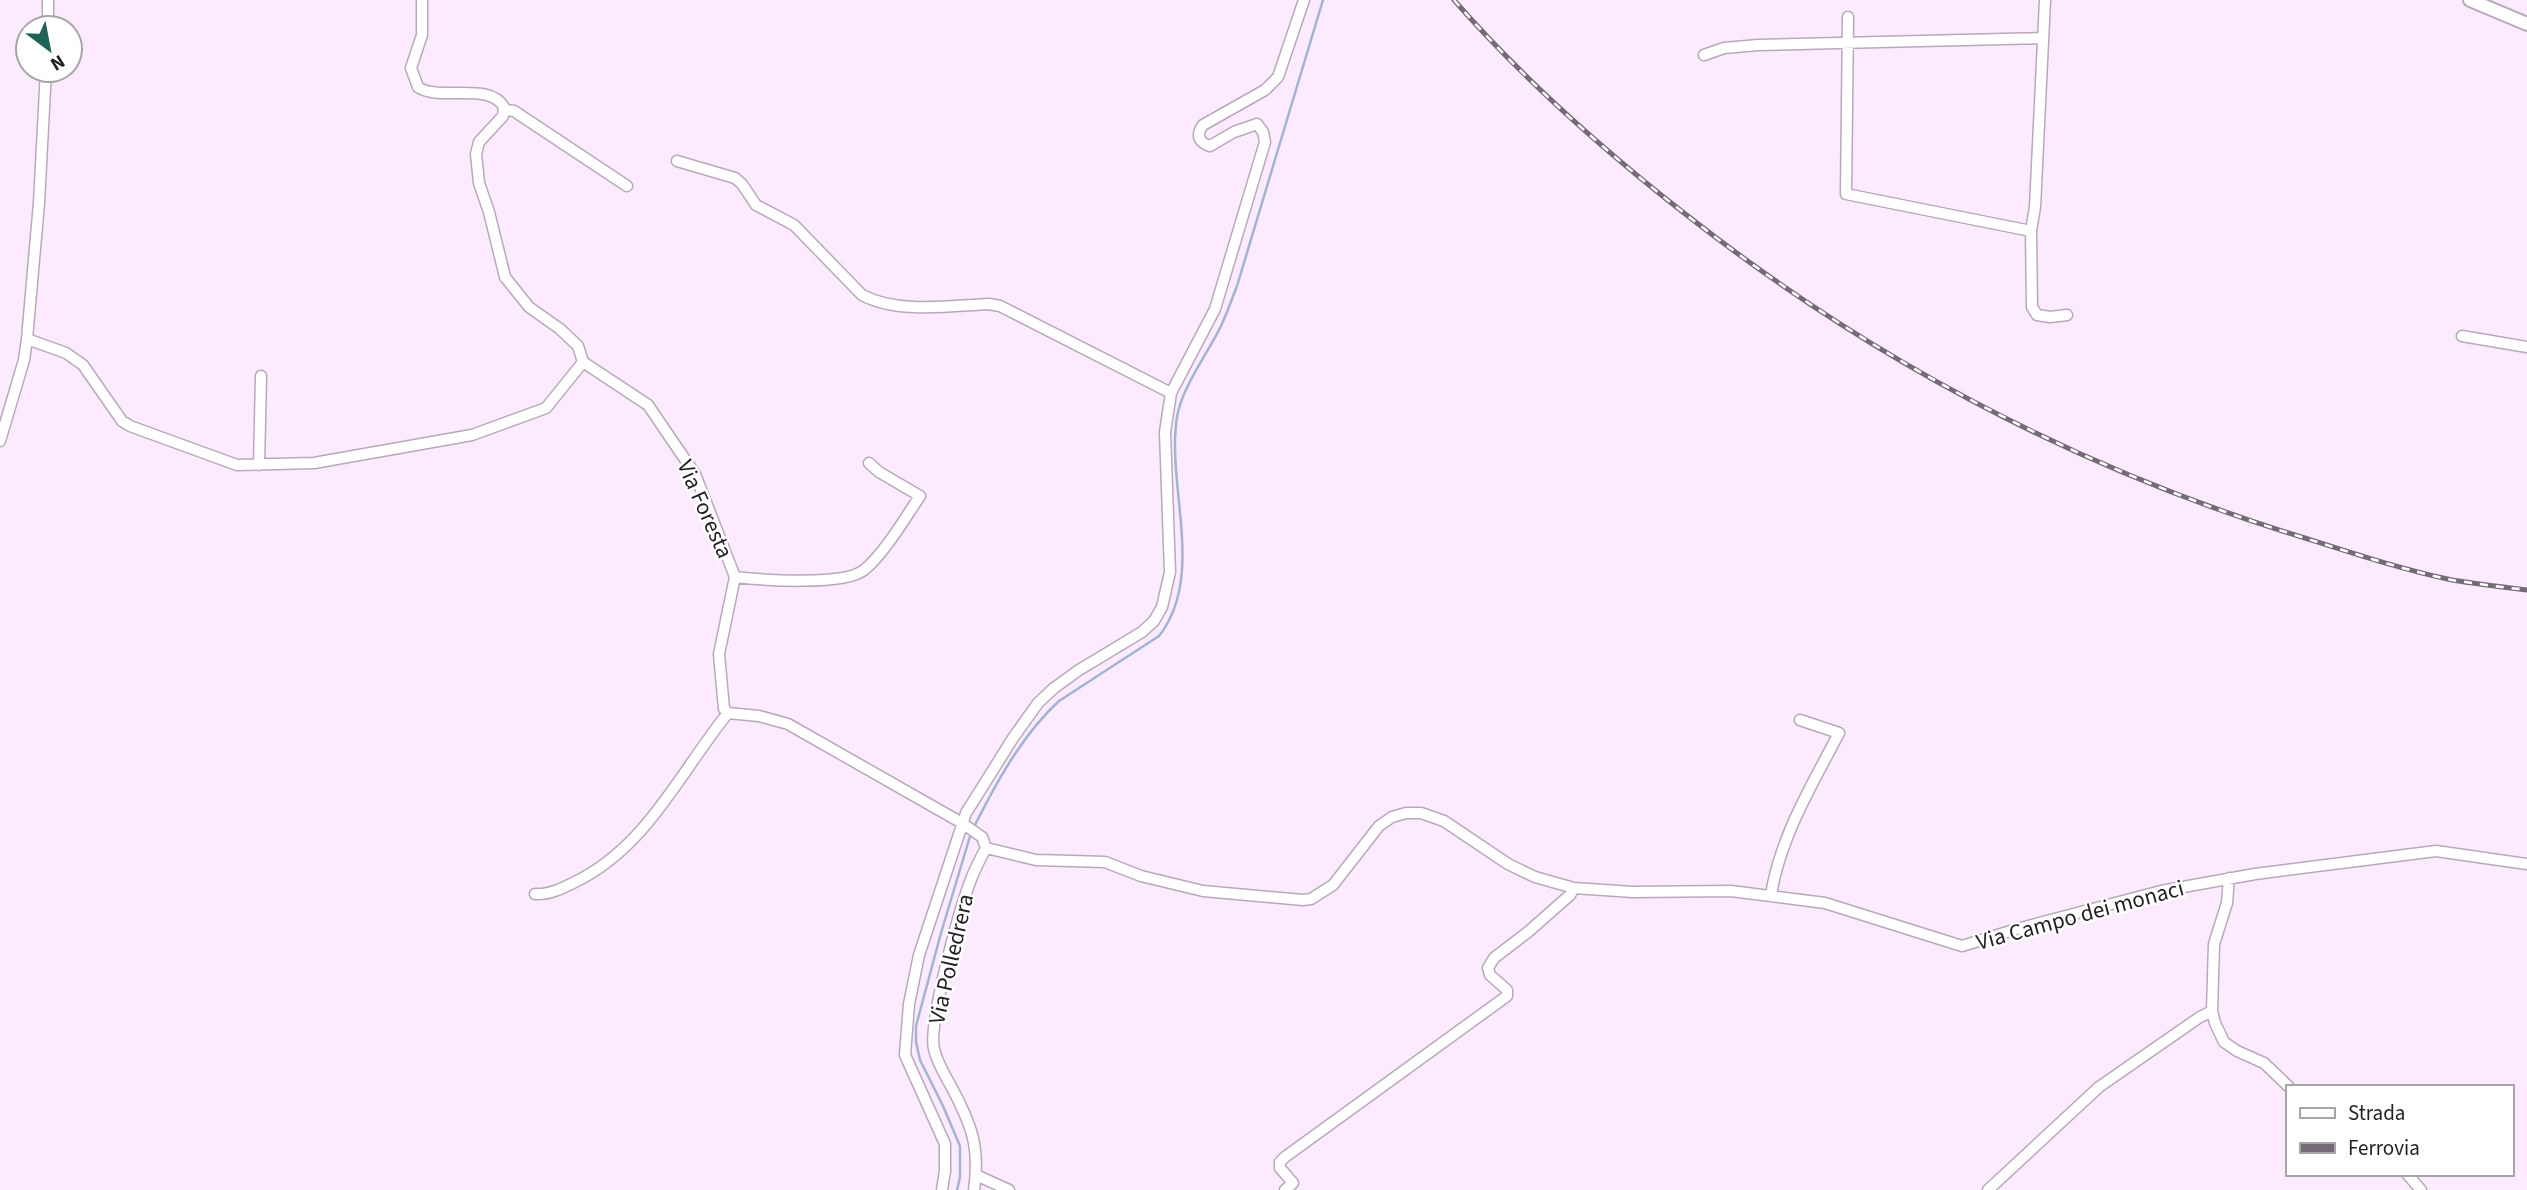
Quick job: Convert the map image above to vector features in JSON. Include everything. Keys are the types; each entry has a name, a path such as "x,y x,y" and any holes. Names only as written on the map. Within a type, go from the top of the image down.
{"street":[{"path":"422,0 422,35 411,68 418,87 428,91 480,94 501,102 505,110 514,111 627,187"},
{"path":"942,1190 945,1144 905,1055 909,1004 919,955 964,825 994,765 1038,704 1054,688 1142,632 1154,621 1162,607 1170,572 1165,432 1171,393 1215,309 1265,142 1263,132 1257,124 1234,132 1210,146 1203,144 1198,138 1199,131 1203,125 1265,90 1278,77 1304,0"},
{"path":"2045,0 2035,207 2031,231 2032,307 2037,315 2067,315"},
{"path":"2470,0 2527,24"},
{"path":"1849,17 1846,194 2031,231"},
{"path":"1704,55 1724,48 1758,45 2042,38"},
{"path":"0,440 24,360 27,339 46,84"},
{"name":"Via Foresta","path":"505,110 503,116 480,142 476,154 479,183 505,277 529,307 578,346 583,362 648,405 695,474 735,577 719,654 724,709 728,713"},
{"path":"677,161 734,178 756,205 794,225 862,295 870,299 903,305 1000,306 1171,393"},
{"path":"2462,336 2527,347"},
{"path":"27,339 66,353 83,365 122,421 130,426 237,465 314,463 472,435 546,408 583,362"},
{"path":"259,465 261,376"},
{"path":"735,577 827,580 863,571 920,496 869,463"},
{"path":"535,894 559,890 592,874 644,829 728,713 758,716 788,724 964,825 982,837 986,848"},
{"path":"1770,895 1790,831 1839,733 1800,720"},
{"name":"Via Campo dei monaci","path":"986,848 1036,860 1105,862 1142,876 1203,891 1303,900 1311,899 1333,885 1379,826 1392,817 1421,813 1444,821 1508,864 1535,877 1574,888 1633,892 1731,891 1825,903 1962,946 2161,891 2229,878 2436,851 2527,864"},
{"name":"Via Polledrera","path":"974,1190 977,1149 933,1046 940,993 952,946 970,882 986,848"},
{"path":"2229,878 2227,903 2214,944 2212,1011 2224,1042 2264,1063 2287,1085"},
{"path":"1284,1190 1293,1183 1280,1168 1280,1162 1285,1157 1507,996 1507,990 1490,975 1488,968 1494,958 1528,932 1570,895 1574,888"},
{"path":"1988,1190 2099,1087 2171,1036 2212,1011"},
{"path":"976,1175 1009,1190"},
{"path":"2409,1176 2421,1190"}],"waterway":[{"path":"974,827 1011,760 1046,714 1059,701 1159,636 1173,612 1180,586 1182,559 1175,444 1177,417 1190,382 1221,326 1237,286 1323,0"},
{"path":"957,1190 960,1177 960,1146 920,1060 916,1026 971,833"}],"railway":[{"path":"1454,0 1507,57 1564,112 1684,213 1828,316 1980,405 2059,444 2223,511 2416,571 2452,580 2527,590"}]}
